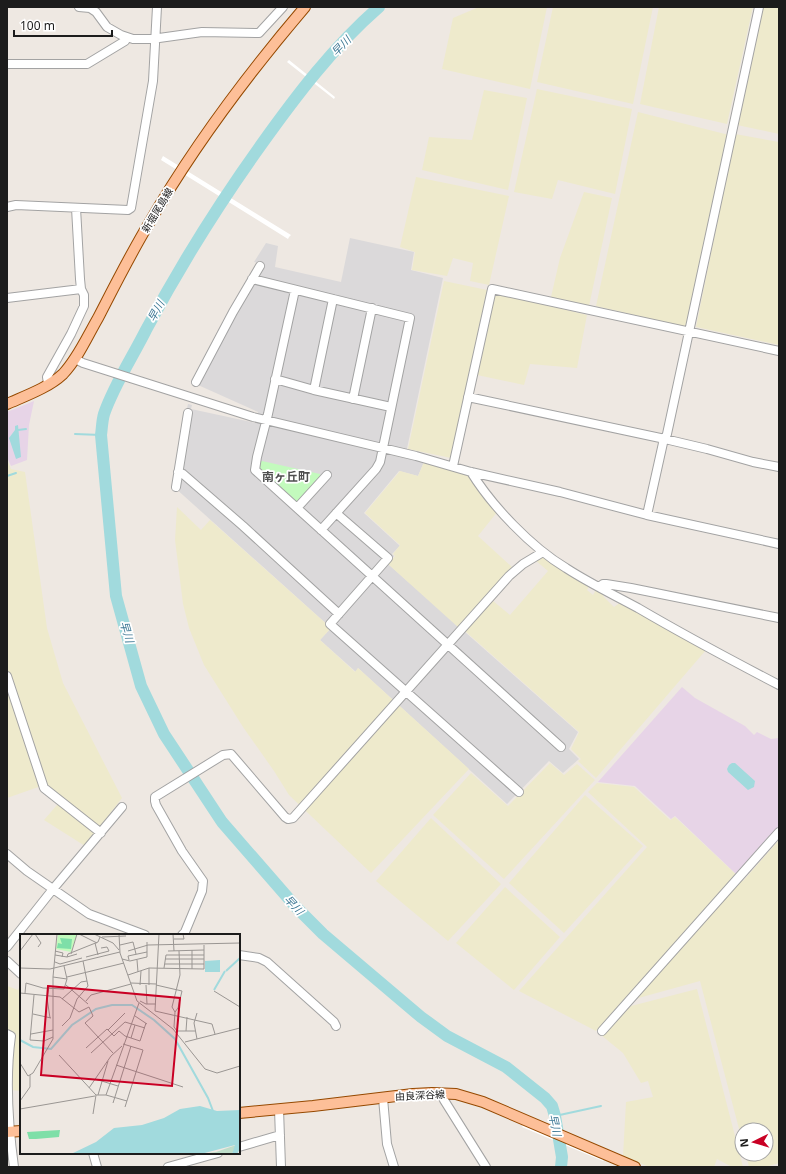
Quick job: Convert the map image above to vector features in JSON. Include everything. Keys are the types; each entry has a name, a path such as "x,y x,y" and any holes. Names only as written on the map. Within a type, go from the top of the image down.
{"main road":[{"name":"新堀尾島線","path":"7,404 48,384 62,375 75,359 137,244 178,174 257,64 305,7"},
{"name":"由良深谷線","path":"240,1113 441,1093 460,1095 474,1099 635,1167"},
{"path":"8,1132 20,1131"}],"street":[{"path":"79,7 90,8 96,12 108,27 127,38 152,39 202,32 259,33 283,7"},
{"path":"7,207 16,205 128,210 132,206 153,81 157,7"},
{"path":"647,515 689,331 759,7"},
{"path":"7,64 87,64 125,41 127,38"},
{"path":"48,384 47,377 71,334 84,306 84,295 81,289 76,208"},
{"path":"196,382 233,312 260,266"},
{"path":"252,279 410,318 380,462 376,469 321,530"},
{"path":"7,298 81,289"},
{"path":"452,466 492,289 591,312 689,331 779,351"},
{"path":"295,290 255,470 561,747"},
{"path":"314,390 333,299"},
{"path":"353,398 372,308"},
{"path":"75,359 83,364 254,417 416,456 471,472 560,492 647,515 779,544"},
{"path":"276,379 314,390 391,407"},
{"path":"468,397 665,439 753,462 779,467"},
{"path":"176,487 188,413"},
{"path":"178,472 183,474 243,526 339,614"},
{"path":"471,472 512,524 543,552 565,568 710,649 779,685"},
{"path":"297,508 327,475"},
{"path":"336,513 388,558 330,624 519,792"},
{"path":"183,934 202,891 203,881 182,851 154,801 155,797 224,755 231,754 285,817 288,819 293,818 509,576 523,564 543,552"},
{"path":"599,587 602,584 624,587 779,618"},
{"path":"7,676 44,788 101,833"},
{"path":"7,947 53,889 122,807"},
{"path":"602,1031 779,832"},
{"path":"7,854 27,872 89,914 142,934"},
{"path":"240,955 259,958 267,962 334,1022 336,1026"},
{"path":"7,962 20,973"},
{"path":"7,1034 11,1036 8,1070 8,1132 14,1167"},
{"path":"441,1093 486,1167"},
{"path":"383,1098 388,1144 394,1167"},
{"path":"279,1109 281,1167"},
{"path":"240,1147 280,1134"},
{"path":"93,1154 97,1167"},
{"path":"168,1167 214,1154"}],"shaded area":[{"path":"479,7 547,7 530,89 442,69 453,18"},
{"path":"553,7 653,7 633,104 537,82"},
{"path":"659,7 753,7 727,124 640,104"},
{"path":"763,7 779,7 779,134 737,125"},
{"path":"537,89 632,109 615,194 558,180 552,199 514,192"},
{"path":"484,90 527,98 508,190 422,170 429,137 472,140"},
{"path":"638,112 729,135 686,327 596,306"},
{"path":"735,134 779,142 779,345 696,327"},
{"path":"416,177 509,196 489,285 470,281 473,263 453,258 447,276 412,270 415,252 400,247"},
{"path":"584,192 612,198 589,306 551,297 560,258"},
{"path":"350,238 414,252 411,270 443,278 405,458 424,462 418,476 399,471 364,513 400,546 392,554 394,556 388,564 578,732 569,749 579,759 563,773 549,761 507,804 358,668 356,672 320,640 331,628 174,487 179,445 188,404 192,405 191,409 256,423 258,412 198,385 195,386 193,382 258,263 254,262 266,243 278,246 275,267 341,282"},
{"path":"444,281 487,290 451,458 408,449"},
{"path":"494,292 587,315 577,368 530,364 524,385 477,375"},
{"path":"34,401 29,425 27,460 11,466 7,457 7,412"},
{"path":"7,460 11,469 25,472 47,628 63,683 122,798 85,846 44,820 63,798 47,784 7,798"},
{"path":"424,462 470,473 498,511 478,536 512,567 459,628 388,564 395,556 393,554 400,545 365,513 400,471 418,476"},
{"path":"177,507 201,530 210,520 331,628 320,640 355,672 358,668 469,769 371,873 289,795 243,727 204,665 189,628 183,604 175,540"},
{"path":"543,554 590,584 587,590 593,595 597,588 605,592 603,596 614,607 621,602 706,650 596,778 578,761 581,759 571,749 579,732 465,631 492,600 510,615 548,571 535,560"},
{"path":"682,687 695,698 745,726 754,735 757,732 771,739 779,738 779,828 737,875 675,816 671,819 635,786 598,782"},
{"path":"550,763 564,775 577,764 595,780 504,879 433,815 471,773 508,806"},
{"path":"597,783 634,787 670,820 675,817 743,881 779,840 779,1163 765,1167 749,1167 748,1162 774,1162 774,1122 737,1122 700,981 624,1002 596,1031 519,991 647,847 588,792"},
{"path":"585,795 643,846 564,933 509,883"},
{"path":"431,818 501,884 448,941 376,881"},
{"path":"505,887 560,937 514,990 456,943"},
{"path":"20,985 20,1091 11,1090 11,1056 15,1034 7,1031 7,986 18,990"},
{"path":"697,989 734,1132 734,1162 742,1162 743,1167 732,1167 717,1159 714,1167 649,1167 623,1156 626,1102 653,1097 648,1081 641,1083 623,1053 601,1035 631,1006"}],"green space":[{"path":"262,461 320,474 321,479 297,503 261,472 259,468 260,462"}],"water":[{"path":"18,425 21,457 16,459 9,438 15,430 15,426"},
{"path":"732,763 735,763 755,781 754,787 748,790 728,772 727,769"}],"pier":[{"path":"289,60 335,97 334,99 287,62"},
{"path":"163,156 291,235 288,239 161,160"},
{"path":"523,1125 604,1159 603,1161 522,1127"}],"waterway":[{"name":"早川","path":"379,7 362,22 316,73 288,108 245,168 186,259 159,306 108,403 102,422 101,435 116,596 141,686 164,734 222,822 296,907 323,934 421,1017 447,1036 506,1067 545,1098 552,1106 555,1116 562,1157 561,1167"},
{"path":"18,430 26,429"},
{"path":"75,434 101,435"},
{"path":"7,476 16,473"},
{"path":"555,1116 601,1106"}],"district":[{"name":"南ヶ丘町","path":"286,477"}]}
